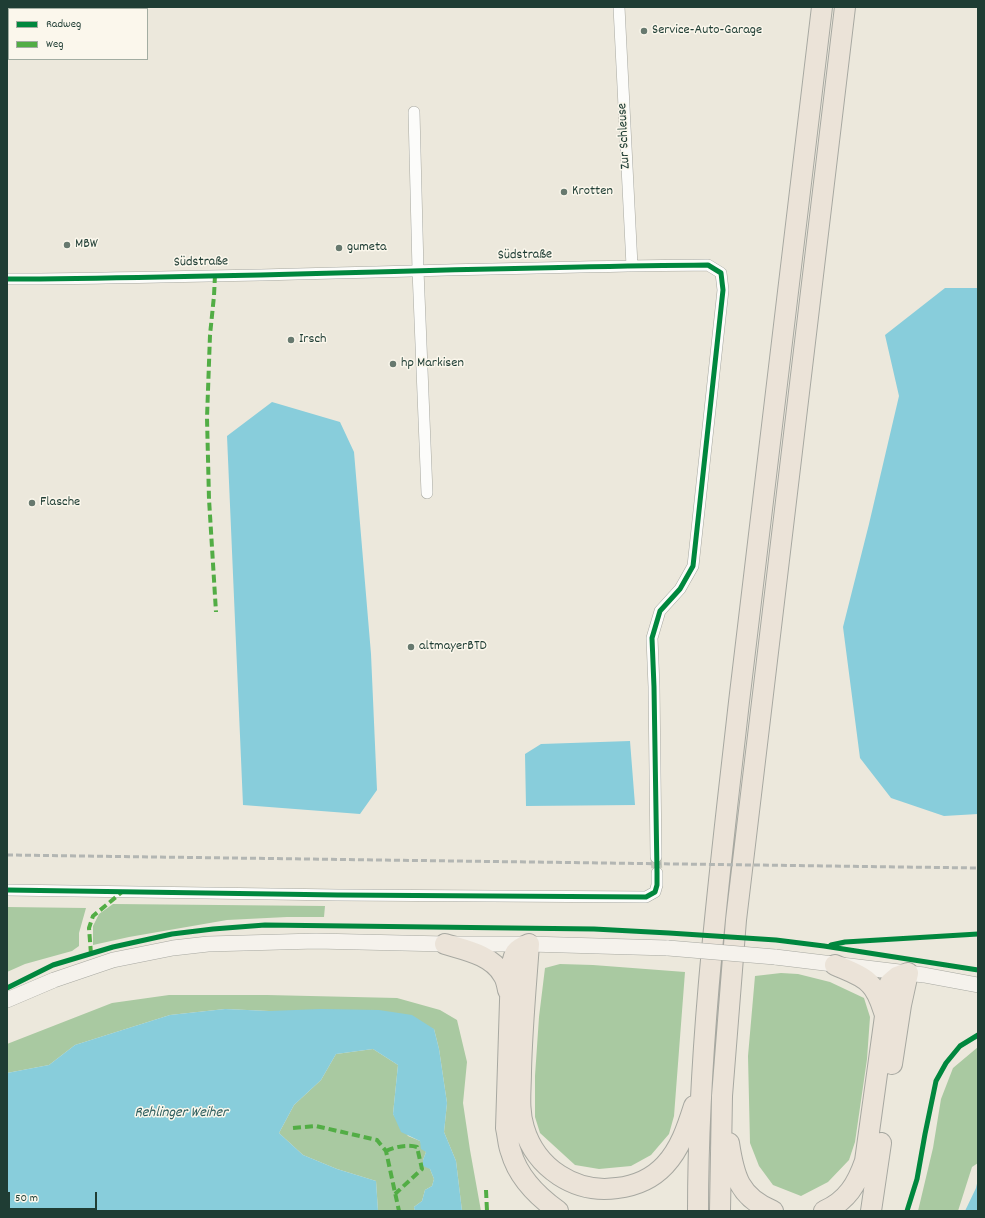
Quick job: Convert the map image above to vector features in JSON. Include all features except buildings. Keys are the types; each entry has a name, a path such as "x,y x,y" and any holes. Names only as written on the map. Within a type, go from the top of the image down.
{"highway":[{"path":"698,1211 701,1084 714,918 822,7"},
{"path":"720,1211 722,1096 736,920 845,8"},
{"path":"445,944 469,951 492,962 504,975 510,996"},
{"path":"558,1211 544,1201 532,1189 519,1172 510,1152 506,1128 510,969 514,953 521,947 529,944 520,1107 524,1128 533,1148 545,1164 562,1178 581,1186 604,1190 626,1187 646,1180 664,1166 678,1148 688,1125 701,1084"},
{"path":"835,965 863,978 870,984 879,998 885,1016"},
{"path":"824,1211 837,1204 853,1187 858,1180 865,1161 885,1016 887,990 890,983 897,977 908,973"},
{"path":"871,1211 901,1005 908,973"},
{"path":"722,1096 732,1163 740,1186 752,1200 773,1211"}],"main road":[{"path":"7,1000 54,980 113,960 173,948 208,944 286,941 529,944 668,948 775,957 908,973 978,985"}],"street":[{"name":"Zur Schleuse","path":"619,7 632,266"},
{"path":"414,112 426,493"},
{"name":"Südstraße","path":"7,279 708,265 721,273 723,290 693,566 680,589 660,611 652,638 656,857"},
{"path":"7,890 338,895 646,897 655,892 657,885 657,873"}],"green space":[{"path":"113,904 325,906 324,917 227,920 129,937 93,945 93,926 99,914"},
{"path":"7,907 86,908 79,933 79,946 72,951 25,964 7,972"},
{"path":"560,964 685,972 674,1116 669,1134 651,1155 631,1166 599,1169 575,1165 540,1133 535,1117 535,1076 539,1017 545,968"},
{"path":"781,973 798,974 830,982 864,998 870,1017 867,1059 855,1142 849,1160 828,1182 801,1196 773,1185 759,1166 750,1143 748,1056 755,976"},
{"path":"169,995 267,995 397,998 440,1010 457,1020 467,1062 463,1103 481,1211 462,1211 456,1161 444,1132 447,1103 439,1049 434,1029 269,1011 225,1009 170,1015 75,1045 49,1065 7,1073 7,1044 112,1003"},
{"path":"978,1047 978,1163 972,1167 958,1211 918,1211 933,1148 941,1099 953,1068"},
{"path":"373,1049 398,1065 393,1114 408,1136 420,1141 426,1152 423,1160 430,1169 434,1179 432,1186 425,1190 422,1201 414,1207 415,1211 378,1211 376,1181 337,1169 303,1155 279,1133 294,1105 321,1080 336,1054"}],"water":[{"path":"945,288 978,288 978,814 944,816 891,798 860,758 843,627 899,396 885,335"},
{"path":"272,402 340,422 354,452 371,654 377,790 360,814 243,805 227,436"},
{"path":"630,741 635,805 526,806 525,754 541,744"},
{"name":"Rehlinger Weiher","path":"225,1009 269,1011 321,1009 379,1010 412,1015 434,1029 439,1049 447,1103 444,1132 456,1161 462,1211 415,1211 414,1207 422,1201 425,1190 432,1186 434,1179 430,1169 423,1166 423,1160 426,1152 421,1149 420,1141 401,1132 393,1114 398,1065 373,1049 336,1054 321,1080 294,1105 279,1133 303,1155 337,1169 376,1181 378,1211 7,1211 7,1073 49,1065 75,1045 170,1015"},
{"path":"978,1179 978,1211 965,1211 976,1188"}],"tunnel":[{"path":"656,857 657,873"}],"railway":[{"path":"7,855 978,868"}],"marked path":[{"path":"215,275 210,335 207,418 209,499 216,612"},
{"path":"91,954 89,928 93,916 122,892"},
{"path":"293,1128 316,1126 377,1140 386,1151 399,1211"},
{"path":"386,1151 401,1146 417,1147 422,1169 395,1194"},
{"path":"486,1190 487,1211"}],"cycle path":[{"path":"7,279 182,277 708,265 721,273 723,290 693,566 680,589 660,611 652,638 657,873 657,885 655,892 646,897 338,895 7,890"},
{"path":"7,988 53,965 113,947 172,934 265,925 594,929 669,933 776,940 978,970"},
{"path":"831,945 845,942 978,934"},
{"path":"907,1211 917,1179 936,1081 946,1063 960,1046 978,1035"}],"place":[{"name":"Service-Auto-Garage","path":"644,31"},
{"name":"Krotten","path":"564,192"},
{"name":"MBW","path":"67,245"},
{"name":"gumeta","path":"339,248"},
{"name":"Irsch","path":"291,340"},
{"name":"hp Markisen","path":"393,364"},
{"name":"Flasche","path":"32,503"},
{"name":"altmayerBTD","path":"411,647"}]}
